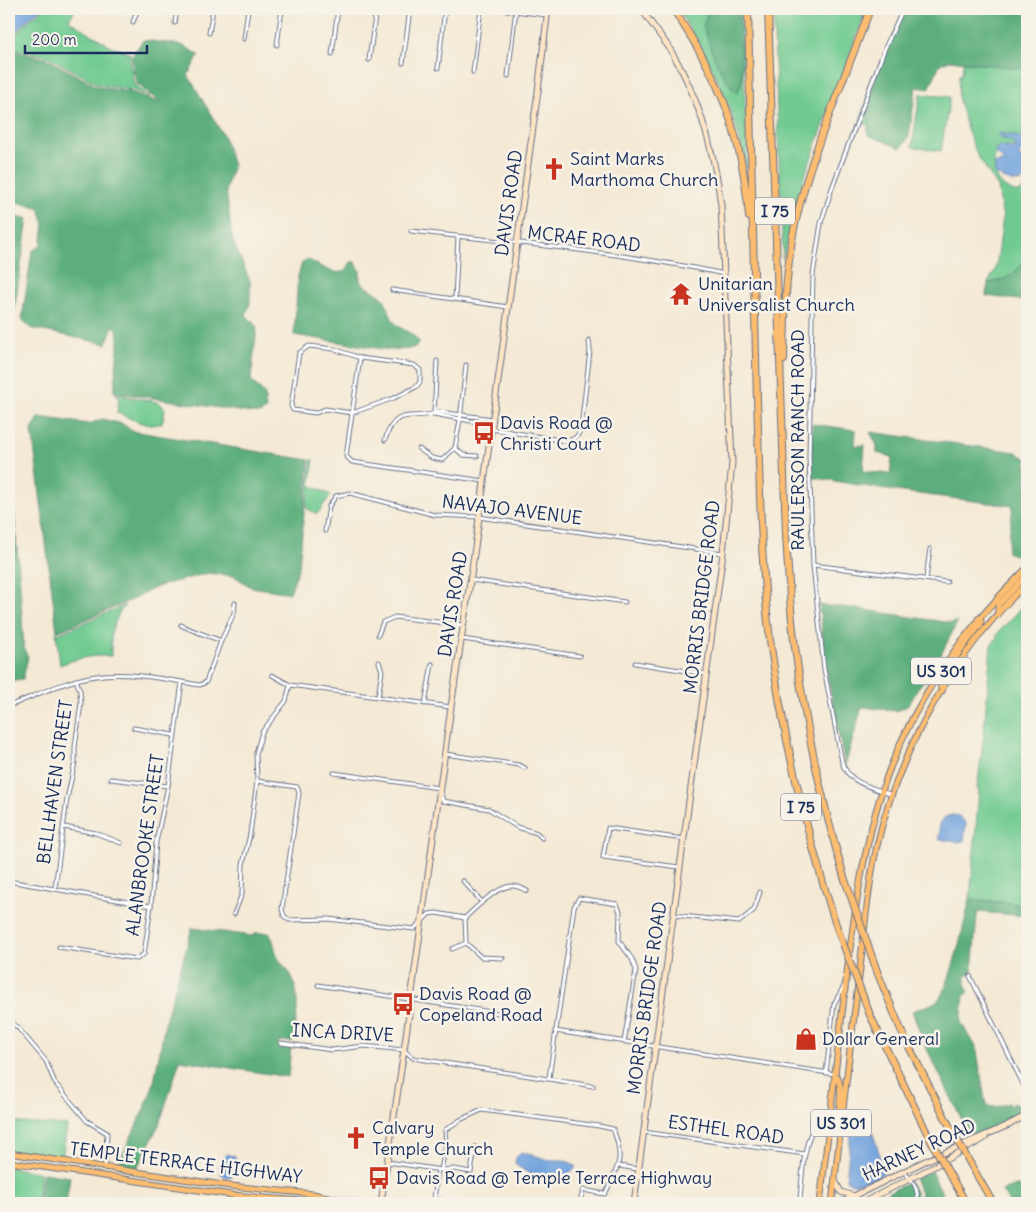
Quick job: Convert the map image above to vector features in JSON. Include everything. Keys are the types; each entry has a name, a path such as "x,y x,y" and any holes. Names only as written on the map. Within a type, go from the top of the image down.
{"highway":[{"path":"673,9 707,62 724,98 735,131 744,172 754,280"},
{"name":"I 75","path":"748,9 762,543 770,640 783,724 794,778 812,846 836,925 870,1015 931,1141 966,1203"},
{"name":"I 75","path":"768,9 786,534 794,646 814,758 844,877 878,974 904,1037 952,1131 994,1203"},
{"path":"782,414 786,282 796,221 810,170 872,9"}],"main road":[{"name":"US 301","path":"820,1203 846,982 863,864 882,791 904,736 920,704 948,659 978,619 1027,568"},
{"path":"998,615 998,605 1027,575"},
{"name":"US 301","path":"832,1203 868,892 878,839 892,795 916,736 942,691 962,661 998,615 1027,583"},
{"path":"942,691 940,684 960,651 981,624 981,621 978,619"},
{"path":"835,1074 838,1076 841,1085 837,1125 837,1154"},
{"name":"TEMPLE TERRACE HIGHWAY","path":"9,1153 230,1186 313,1194 358,1203"},
{"path":"62,1170 64,1161"},
{"name":"TEMPLE TERRACE HIGHWAY","path":"9,1162 232,1195 324,1203"}],"street":[{"path":"133,22 138,9"},
{"path":"175,23 177,9"},
{"path":"209,33 213,9"},
{"path":"244,39 248,9"},
{"path":"277,45 282,9"},
{"path":"332,54 338,9"},
{"path":"369,60 376,9"},
{"path":"403,63 410,9"},
{"path":"438,68 445,9"},
{"path":"473,72 481,9"},
{"path":"498,9 547,15"},
{"name":"DAVIS ROAD","path":"381,1203 411,1001 439,788 471,580 548,9"},
{"name":"MORRIS BRIDGE ROAD","path":"634,1203 723,553 732,463 721,205 715,166 700,112 679,66 641,9"},
{"name":"RAULERSON RANCH ROAD","path":"892,795 854,781 845,772 842,762 824,669 813,565 809,457 812,288 816,248 821,223 832,188 885,48 903,9"},
{"path":"508,76 516,10"},
{"name":"MCRAE ROAD","path":"411,231 627,257 724,274"},
{"path":"455,299 458,237"},
{"path":"392,290 508,308"},
{"path":"434,414 438,412 461,415 566,441 574,440 581,428 590,351 589,340"},
{"path":"309,346 334,349 360,358 414,365 420,370 420,382 416,387 394,398 352,413 325,409 316,413 293,410 291,406 299,353 309,346"},
{"path":"360,358 346,456 352,462 484,481"},
{"path":"434,414 437,361"},
{"path":"419,449 432,458 442,460 455,448 461,415 466,365"},
{"path":"385,440 390,425 399,418 410,415 434,414 492,424"},
{"path":"455,448 463,454 477,456"},
{"name":"NAVAJO AVENUE","path":"325,531 329,506 336,496 350,493 435,515 479,517 723,553"},
{"path":"926,580 930,549"},
{"path":"813,565 947,582"},
{"path":"471,580 625,602"},
{"path":"9,706 76,680 97,675 122,675 200,685 206,682 221,641 234,613 235,603"},
{"path":"378,635 383,622 395,617 464,626"},
{"path":"181,625 189,630 206,634 221,641"},
{"path":"462,639 580,656"},
{"path":"378,662 382,671 378,697"},
{"path":"635,662 706,674"},
{"path":"425,704 432,664"},
{"path":"272,675 290,684 451,707"},
{"name":"BELLHAVEN STREET","path":"55,888 67,799 75,762 75,747 81,703 80,691 76,680"},
{"name":"ALANBROOKE STREET","path":"59,947 137,959 144,954 151,906 156,842 168,786 173,735 182,682"},
{"path":"234,914 242,894 243,864 250,834 256,781 256,753 262,732 286,701 290,684"},
{"path":"134,728 173,735"},
{"path":"444,754 519,765 525,768"},
{"path":"334,773 439,788 442,801 489,809 516,827 537,832 542,838"},
{"path":"111,779 168,786"},
{"path":"256,781 297,787 299,793 282,909 284,916 289,920 328,920 414,929 429,914 436,913 465,918"},
{"path":"64,827 96,833 121,843"},
{"path":"679,867 603,857 608,828 683,839"},
{"path":"9,881 151,906"},
{"path":"463,881 481,901"},
{"path":"503,958 481,957 466,943 465,918 481,901 510,886 520,887 527,891"},
{"path":"672,915 739,922 754,910 760,892"},
{"path":"549,1078 574,907 579,898 617,904 620,912 619,940 632,959 636,970 624,1042"},
{"path":"452,948 466,943"},
{"path":"970,976 1027,1092"},
{"path":"826,1073 834,1004 846,982"},
{"path":"318,986 518,1016"},
{"path":"9,1020 46,1061 55,1083 87,1121 108,1133 105,1168"},
{"path":"555,1031 654,1048 835,1074"},
{"name":"INCA DRIVE","path":"281,1044 332,1050 364,1046 404,1050 413,1058 593,1086"},
{"path":"461,1203 434,1199 446,1144 445,1130 460,1120 482,1110 599,1126 613,1130 620,1151 619,1166 605,1194 583,1190 580,1203"},
{"name":"HARNEY ROAD","path":"862,1203 911,1179 1027,1115"},
{"path":"800,1200 810,1132 816,1124 829,1125"},
{"name":"HARNEY ROAD","path":"840,1203 903,1172 1011,1124"},
{"name":"ESTHEL ROAD","path":"643,1132 806,1154"},
{"path":"387,1162 439,1170 454,1169 471,1172 475,1147"},
{"path":"619,1166 638,1169"},
{"path":"903,1172 914,1183 919,1194 917,1203"},
{"path":"834,1181 841,1192 855,1196"}],"green space":[{"path":"44,9 76,9 69,19 70,21 109,45 131,54 129,57 134,85 151,97 132,90 99,85 48,57 9,47 9,43 29,20"},
{"path":"677,9 702,10 742,78 738,9 741,9 748,168 746,168 735,125 720,85 711,66"},
{"path":"697,9 738,9 742,78 737,93 726,80 713,53 703,26 707,16 702,10"},
{"path":"773,9 867,9 799,191 783,259"},
{"path":"905,9 1027,9 1027,69 949,60 940,64 929,89 916,87 909,137 901,148 868,135 868,126 860,119 887,49"},
{"path":"143,40 182,45 199,55 188,75 224,137 233,166 226,189 232,239 250,281 250,303 246,315 257,327 251,380 265,395 266,410 259,414 114,392 118,347 117,328 113,326 106,344 30,328 22,319 32,251 41,246 44,224 39,208 9,200 9,49 47,59 98,87 131,92 161,103 136,83 131,57"},
{"path":"963,62 1027,69 1027,139 1002,133 1002,139 1010,140 1016,147 999,146 994,163 997,177 1005,188 1020,193 1027,182 1027,258 1010,275 1000,281 988,283 996,268 1003,218 998,187 977,155 958,97 959,75 962,74"},
{"path":"920,94 950,97 941,151 912,147"},
{"path":"9,213 28,219 9,343"},
{"path":"1027,258 1027,301 986,296 988,283 1000,281 1010,275"},
{"path":"307,259 336,272 346,271 351,262 355,262 360,270 360,282 383,298 395,323 414,336 420,343 408,349 390,350 294,335 298,276 302,263"},
{"path":"116,394 157,402 165,410 162,423 145,424 117,413 119,397"},
{"path":"39,417 89,424 102,419 123,424 132,431 309,460 299,566 290,593 251,587 234,576 208,573 159,586 57,632 32,430"},
{"path":"812,424 856,430 855,446 865,445 863,471 890,474 892,457 877,453 877,445 870,432 1016,452 1027,459 1027,546 1014,555 1007,552 1013,506 888,490 811,477"},
{"path":"9,451 24,649 28,657 23,679 9,681"},
{"path":"311,460 314,460 310,485 331,495 317,514 306,508"},
{"path":"1027,602 1027,905 970,899 979,790 977,789 983,743 991,645 997,638 997,634"},
{"path":"125,605 119,613 111,632 111,656 73,660 60,665 56,633 58,634"},
{"path":"819,605 951,623 958,621 933,670 917,689 907,706 897,711 862,707 845,766 826,669"},
{"path":"970,899 1027,905 1027,916 978,912 977,916 972,972 966,976 966,988 969,992 964,996 961,1022 976,1045 986,1106 996,1107 1009,1103 1012,1106 1013,1103 1020,1106 1024,1114 971,1138 925,1045 912,1011 934,1003 942,995 952,969"},
{"path":"192,928 253,936 255,933 269,933 271,936 278,958 292,977 297,1001 292,1042 279,1041 278,1045 291,1047 288,1077 180,1060 159,1125 136,1170 121,1168 118,1165 149,1098 154,1082 166,1018"},
{"path":"9,1122 67,1126 62,1159 9,1151"},
{"path":"9,1167 41,1173 37,1203 9,1203"},
{"path":"931,1171 947,1203 919,1203 921,1193 914,1179"},
{"path":"43,1173 70,1177 66,1203 38,1203"},
{"path":"910,1182 916,1194 915,1203 867,1203"},
{"path":"1016,1186 1027,1188 1027,1203 1009,1203 1002,1191"}],"water":[{"path":"9,9 41,9 28,19 9,40"},
{"path":"999,133 1027,139 1027,143 1019,155 1022,160 1027,162 1027,179 1019,182 1010,181 995,173 995,164 1003,160 995,151 999,146 1016,148 1016,145 1010,140 999,137"},
{"path":"959,816 966,823 964,841 939,839 940,824 945,817"},
{"path":"864,1122 873,1134 885,1171 876,1179 852,1184 846,1180 851,1132 855,1125"},
{"path":"521,1152 550,1160 563,1160 576,1167 558,1183 547,1181 530,1174 515,1164 516,1158"},
{"path":"227,1154 234,1155 236,1166 232,1176 226,1177 221,1174 220,1166 221,1160"}],"place":[{"name":"Saint Marks Marthoma Church","path":"554,169"},
{"name":"Unitarian Universalist Church","path":"681,294"},
{"name":"Davis Road @ Christi Court","path":"484,433"},
{"name":"Davis Road @ Copeland Road","path":"403,1004"},
{"name":"Dollar General","path":"806,1039"},
{"name":"Calvary Temple Church","path":"356,1138"},
{"name":"Davis Road @ Temple Terrace Highway","path":"379,1178"}]}
